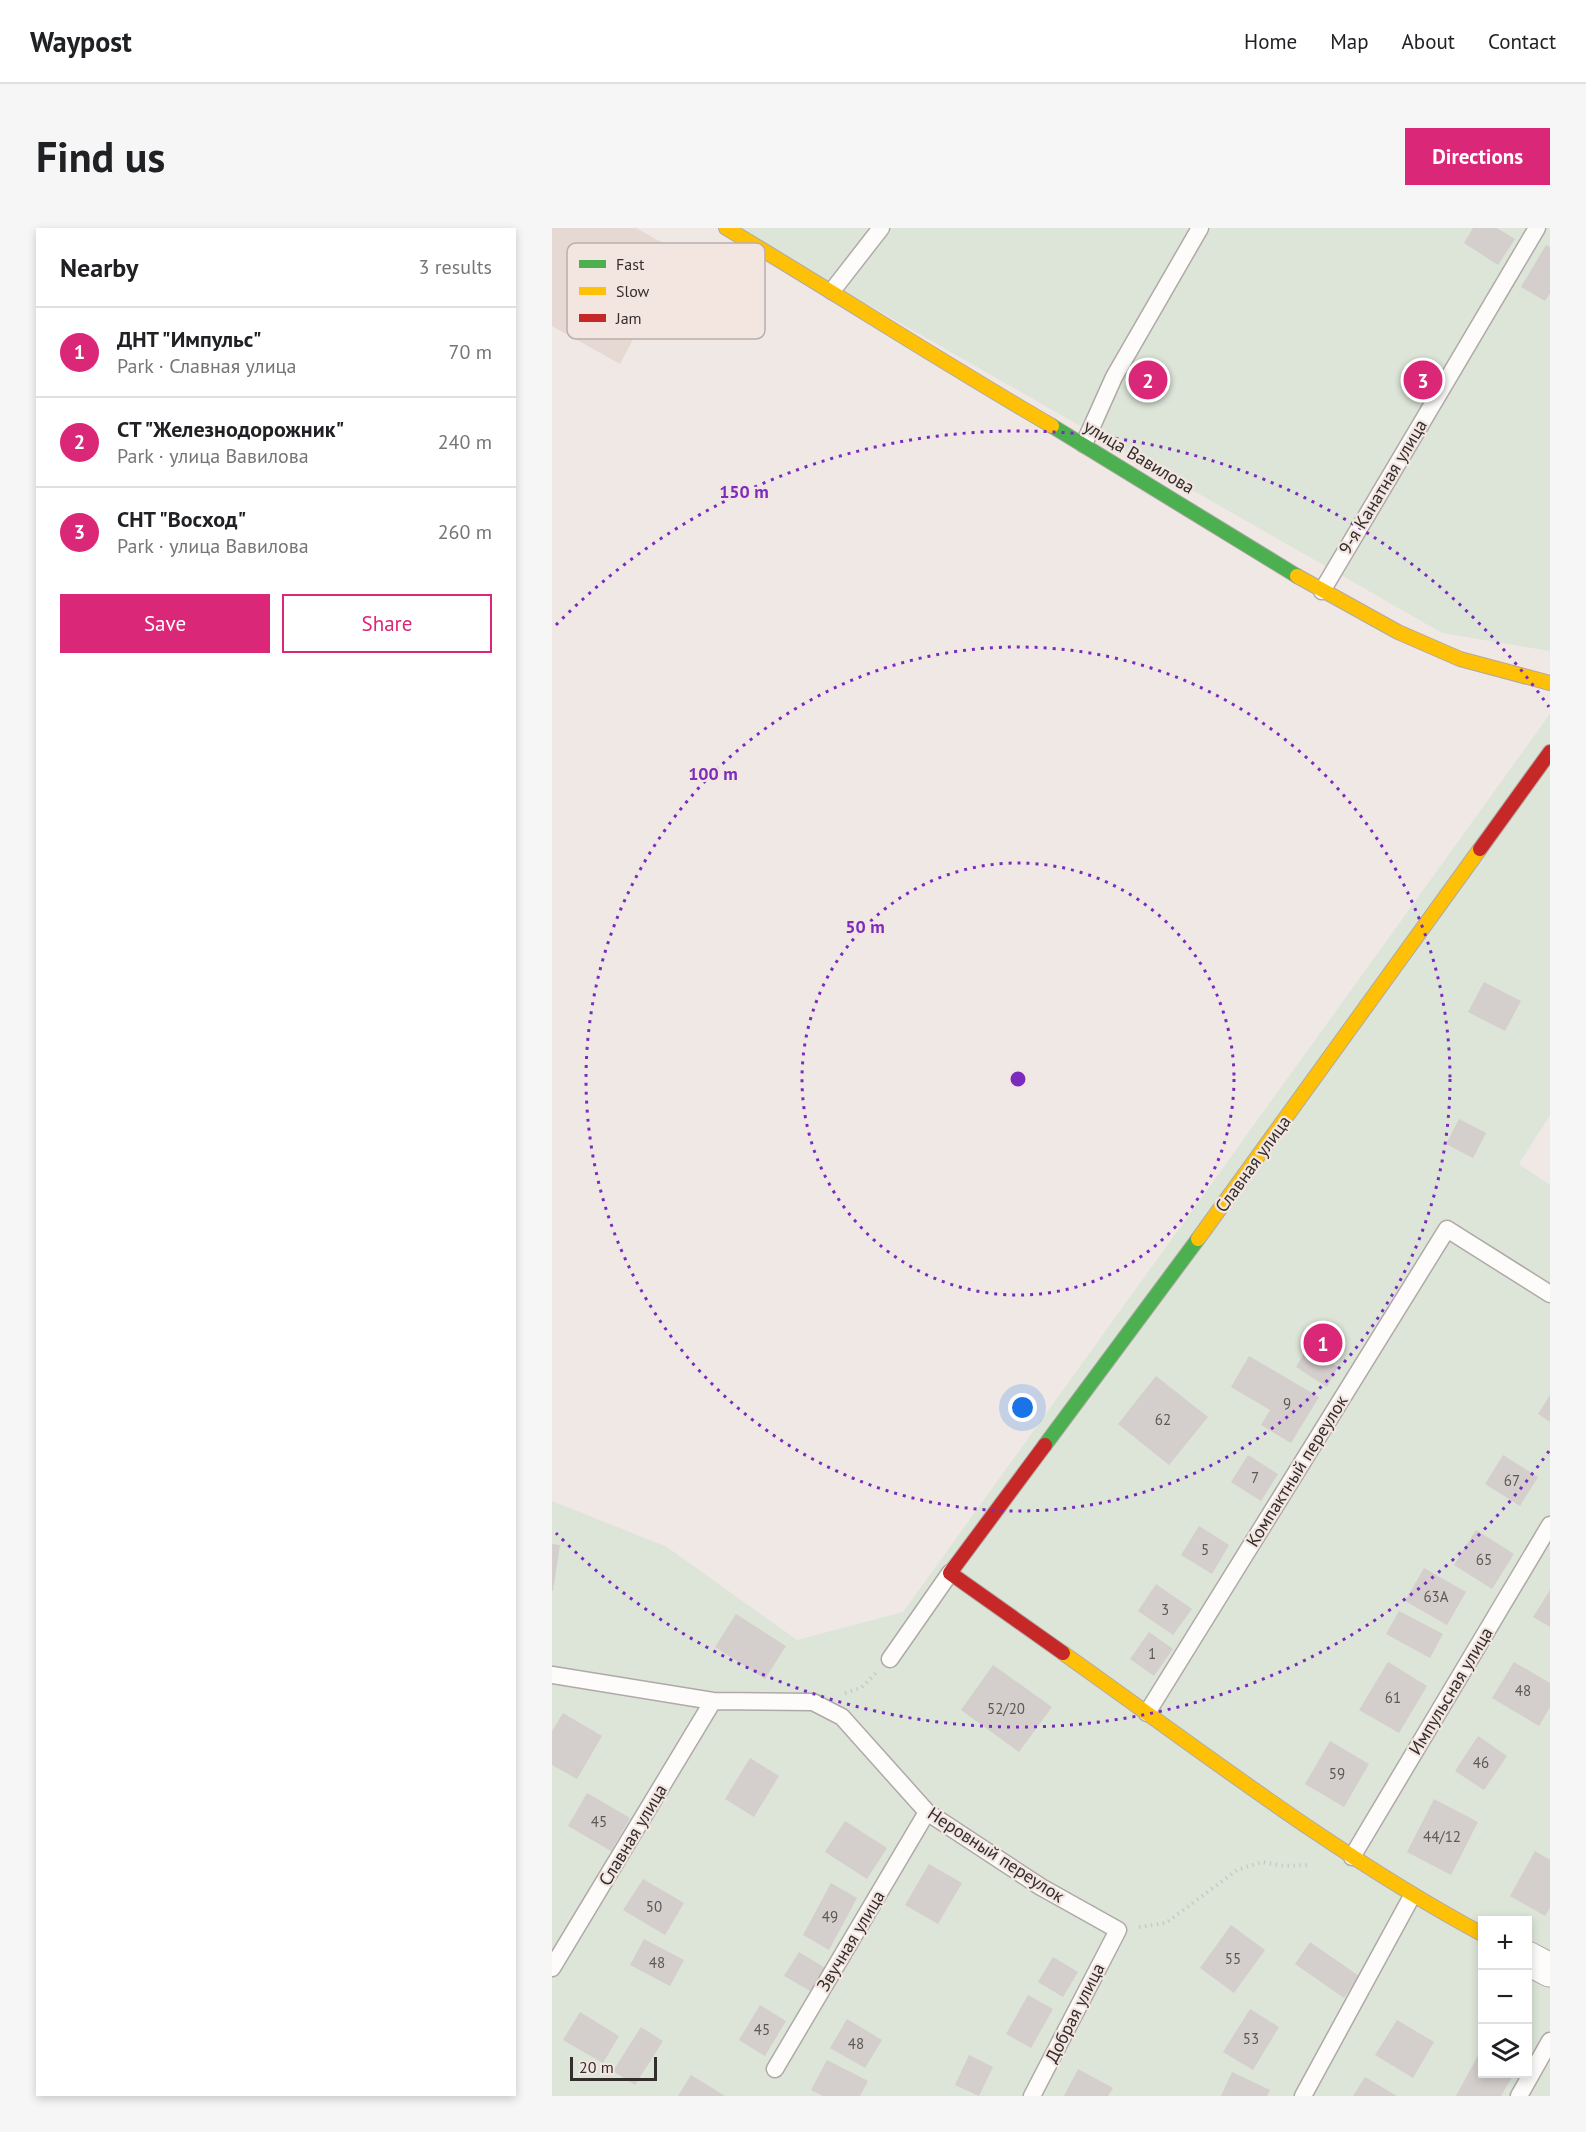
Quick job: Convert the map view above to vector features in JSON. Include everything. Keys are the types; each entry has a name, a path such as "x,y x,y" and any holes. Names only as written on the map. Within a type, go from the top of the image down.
{"street":[{"name":"улица Вавилова","path":"726,228 751,243"},
{"name":"улица Вавилова","path":"765,251 832,291 941,362 1084,444 1322,591 1398,632 1460,659 1550,683"},
{"name":"Славная улица","path":"950,1573 1234,1191 1550,752"},
{"path":"950,1573 1352,1857 1412,1896 1478,1932"},
{"path":"1532,1961 1550,1970"}],"lane":[{"path":"832,291 881,228"},
{"path":"1084,444 1114,376 1200,228"},
{"name":"9-я Канатная улица","path":"1322,591 1537,228"},
{"name":"Компактный переулок","path":"1147,1713 1447,1229 1550,1294"},
{"name":"Импульсная улица","path":"1352,1857 1550,1525"},
{"path":"890,1659 950,1573"},
{"name":"Неровный переулок","path":"552,1676 714,1701 813,1702 842,1717 927,1812 1041,1887 1118,1930"},
{"name":"Славная улица","path":"552,1968 714,1701"},
{"name":"Звучная улица","path":"775,2069 927,1812"},
{"path":"1303,2096 1412,1896"},
{"name":"Добрая улица","path":"1032,2096 1118,1930"},
{"path":"1519,2096 1550,2041"}],"path":[{"path":"813,1702 861,1688 890,1659"},
{"path":"1118,1930 1166,1923 1237,1870 1262,1862 1284,1866 1317,1865 1337,1846"}],"shaded area":[{"path":"552,228 636,228 663,243 567,243 567,334 552,326"},
{"path":"734,228 1550,228 1550,651 1442,633 765,246 765,243 760,243"},
{"path":"575,339 633,339 620,364"},
{"path":"1550,714 1550,1115 1519,1164 1550,1185 1550,2096 552,2096 552,1501 667,1547 797,1640 903,1612"}],"building":[{"path":"1473,228 1497,228 1515,239 1498,265 1464,243"},
{"path":"1546,245 1550,247 1550,293 1545,301 1521,287"},
{"path":"1484,982 1521,1001 1505,1031 1468,1012"},
{"path":"1459,1119 1486,1133 1473,1158 1446,1144"},
{"path":"1307,1348 1338,1367 1327,1387 1296,1367"},
{"path":"1249,1356 1319,1397 1291,1443 1261,1425 1270,1410 1231,1387"},
{"path":"1156,1376 1208,1417 1169,1465 1118,1424"},
{"path":"1550,1395 1550,1422 1538,1414"},
{"path":"1248,1455 1278,1474 1261,1501 1231,1482"},
{"path":"1503,1455 1538,1477 1520,1506 1485,1484"},
{"path":"1199,1526 1229,1545 1212,1574 1181,1555"},
{"path":"1476,1530 1514,1554 1492,1589 1454,1565"},
{"path":"552,1544 560,1545 553,1591 552,1591"},
{"path":"1424,1568 1466,1592 1447,1625 1405,1601"},
{"path":"1156,1584 1192,1609 1173,1635 1138,1611"},
{"path":"1550,1590 1550,1627 1533,1617"},
{"path":"1399,1611 1443,1634 1430,1658 1386,1634"},
{"path":"736,1614 786,1646 765,1679 715,1647"},
{"path":"1149,1632 1173,1649 1154,1676 1130,1659"},
{"path":"1388,1662 1427,1686 1399,1733 1359,1710"},
{"path":"1514,1662 1550,1683 1550,1707 1539,1726 1492,1698"},
{"path":"993,1665 1052,1707 1019,1752 961,1710"},
{"path":"563,1713 602,1736 577,1779 552,1765 552,1731"},
{"path":"1478,1736 1507,1756 1484,1790 1455,1771"},
{"path":"1330,1741 1369,1764 1344,1807 1305,1784"},
{"path":"750,1758 779,1776 754,1817 725,1799"},
{"path":"587,1793 630,1818 611,1851 568,1826"},
{"path":"1434,1799 1478,1822 1451,1875 1407,1852"},
{"path":"845,1821 887,1848 867,1879 825,1852"},
{"path":"1535,1851 1550,1860 1550,1908 1545,1916 1510,1896"},
{"path":"929,1864 962,1883 938,1924 905,1905"},
{"path":"643,1879 684,1903 665,1935 623,1910"},
{"path":"831,1883 857,1898 829,1950 803,1935"},
{"path":"1231,1925 1265,1950 1234,1993 1200,1968"},
{"path":"644,1939 684,1960 670,1986 630,1965"},
{"path":"1310,1942 1359,1976 1344,1998 1295,1964"},
{"path":"799,1952 827,1969 812,1992 784,1976"},
{"path":"1053,1957 1078,1972 1063,1997 1038,1982"},
{"path":"1028,1995 1053,2009 1031,2048 1006,2034"},
{"path":"760,2005 786,2021 765,2056 739,2040"},
{"path":"1250,2009 1279,2027 1253,2070 1223,2052"},
{"path":"580,2012 619,2036 603,2063 563,2040"},
{"path":"847,2019 882,2040 865,2068 830,2048"},
{"path":"1397,2020 1434,2042 1413,2078 1375,2055"},
{"path":"641,2027 663,2041 635,2085 613,2071"},
{"path":"969,2055 993,2067 979,2096 955,2085"},
{"path":"1478,2055 1478,2078 1512,2078 1501,2096 1456,2096"},
{"path":"827,2060 868,2081 860,2096 823,2096 811,2090"},
{"path":"1078,2069 1113,2088 1108,2096 1064,2096"},
{"path":"1232,2072 1270,2090 1267,2096 1221,2096"},
{"path":"691,2075 725,2096 678,2096"},
{"path":"1365,2077 1397,2096 1353,2096"}],"traffic: fast":[{"path":"1052,426 1297,576"},
{"path":"1045,1445 1198,1239"}],"traffic: slow":[{"path":"726,228 751,243"},
{"path":"765,252 1052,426"},
{"path":"1297,576 1398,632 1460,659 1550,683"},
{"path":"1198,1239 1480,849"},
{"path":"1063,1653 1321,1836 1427,1903 1478,1932"}],"traffic: jam":[{"path":"1480,849 1550,752"},
{"path":"1045,1445 950,1573 1063,1653"}],"place":[{"name":"СТ \"Железнодорожник\"","path":"1148,380"},
{"name":"СНТ \"Восход\"","path":"1423,380"},
{"name":"ДНТ \"Импульс\"","path":"1323,1343"}]}
